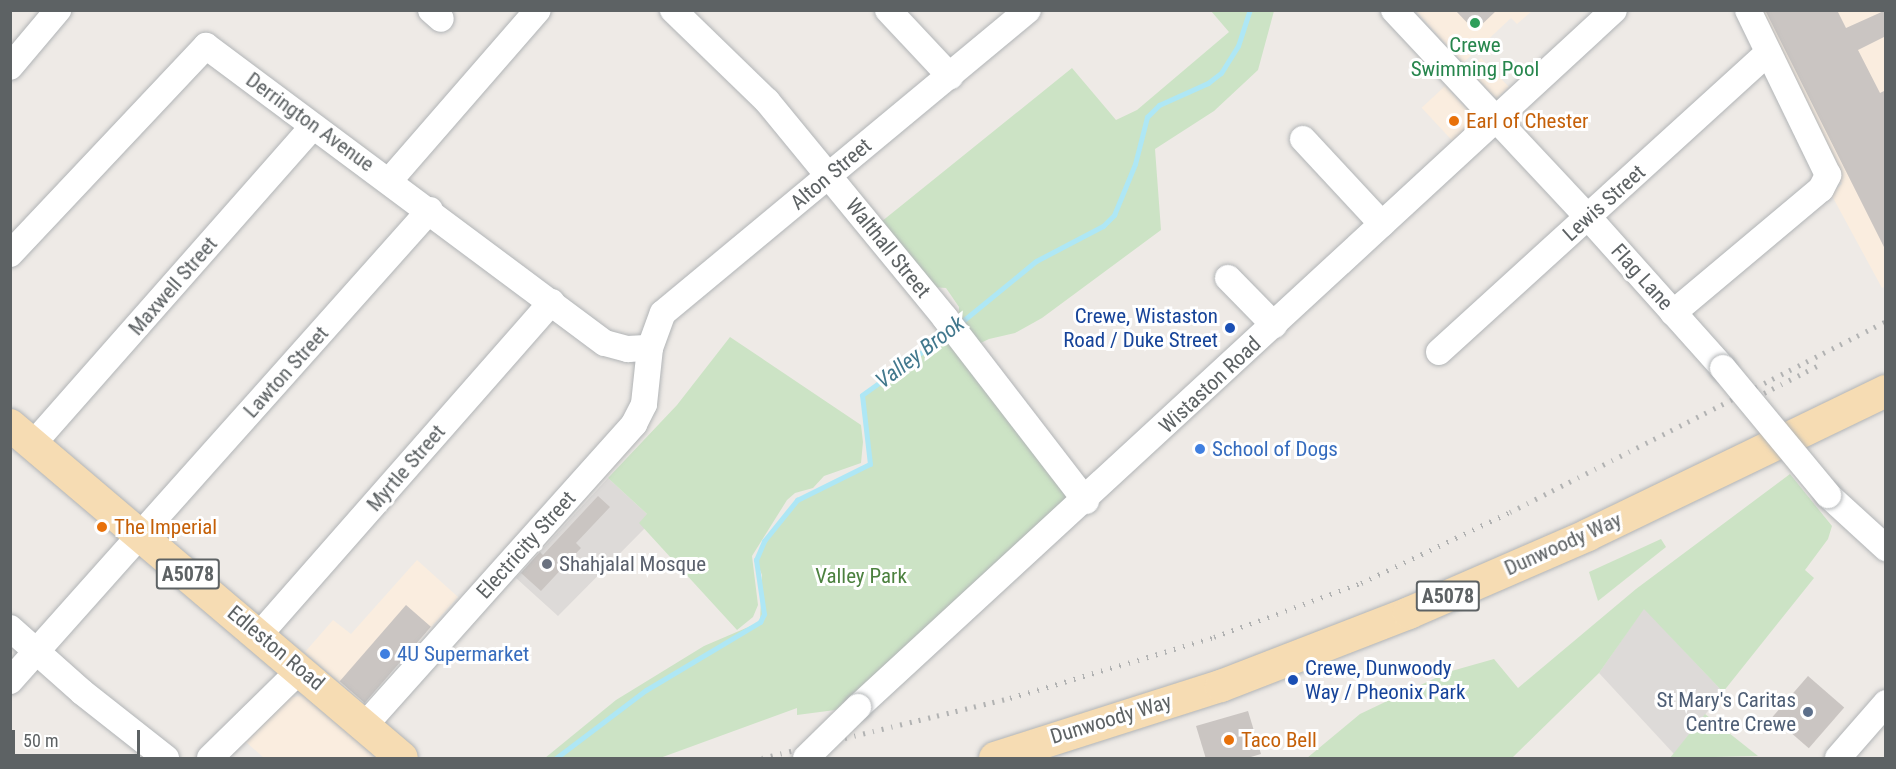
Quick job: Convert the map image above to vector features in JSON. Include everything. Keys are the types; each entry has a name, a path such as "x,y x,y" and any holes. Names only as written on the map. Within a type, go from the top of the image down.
{"main road":[{"name":"Dunwoody Way","path":"994,759 1221,686 1409,613 1588,535 1886,391"},
{"name":"Edleston Road","path":"22,435 260,634 402,759"}],"street":[{"path":"10,67 58,10"},
{"path":"390,180 538,10"},
{"name":"Walthall Street","path":"673,10 738,70 829,176 951,327 1086,501"},
{"path":"888,10 950,76"},
{"name":"Alton Street","path":"650,348 663,313 684,293 1028,10"},
{"name":"Flag Lane","path":"1394,10 1588,217 1723,368 1828,495 1886,548"},
{"name":"Wistaston Road","path":"806,759 858,707 1086,501 1494,118 1614,10"},
{"path":"1673,313 1825,182 1826,168 1748,10"},
{"name":"Derrington Avenue","path":"10,254 206,46 312,127 390,180 610,346 650,348"},
{"name":"Lewis Street","path":"1439,352 1768,53"},
{"name":"Maxwell Street","path":"22,435 312,127"},
{"path":"1303,139 1382,224"},
{"name":"Lawton Street","path":"10,681 430,210"},
{"path":"1228,278 1274,325"},
{"name":"Myrtle Street","path":"260,634 552,302"},
{"name":"Electricity Street","path":"365,725 634,424 644,404 650,348"},
{"path":"10,628 166,759"},
{"path":"210,759 301,669"},
{"path":"1838,759 1886,703"}],"shaded area":[{"path":"1416,11 1532,11 1517,24 1511,18 1463,63"},
{"path":"1760,11 1885,11 1886,286 1882,288 1831,194 1842,184"},
{"path":"1481,58 1509,87 1497,99 1469,70"},
{"path":"1445,86 1476,119 1452,141 1422,108"},
{"path":"608,478 648,515 640,523 645,528 558,616 516,578"},
{"path":"417,560 458,597 363,703 305,652 333,620 351,634"},
{"path":"1644,608 1723,692 1674,754 1599,673"},
{"path":"311,696 381,758 264,758 246,742 291,697"}],"green space":[{"name":"Valley Park","path":"1211,11 1274,11 1258,70 1214,111 1155,149 1161,230 1042,318 1015,333 989,339 968,349 1086,501 858,707 797,715 797,708 660,758 545,758 616,700 704,646 760,622 762,575 756,560 764,541 797,500 870,464 862,395 942,338 958,336 959,307 946,288 918,286 876,226 1072,68 1116,120 1137,110 1229,32"},
{"path":"730,337 861,425 863,442 861,463 824,476 813,488 795,493 787,500 752,556 758,605 753,617 737,630 639,523 647,514 608,478 677,405"},
{"path":"1790,474 1832,526 1828,539 1805,570 1814,578 1723,692 1644,609 1599,673 1512,758 1307,758 1360,714 1448,672 1494,659 1518,688 1636,589"},
{"path":"1661,539 1666,547 1598,601 1589,572"},
{"path":"1705,714 1758,756 1670,758"}],"building":[{"name":"Crewe Swimming Pool","path":"1455,10 1497,10 1475,31"},
{"path":"1765,10 1837,10 1846,28 1886,10 1886,36 1858,50 1880,93 1886,90 1886,251"},
{"name":"Shahjalal Mosque","path":"598,496 610,507 576,543 581,548 541,591 521,573 540,552 543,555"},
{"name":"4U Supermarket","path":"406,605 431,627 365,703 340,681"},
{"name":"St Mary's Caritas Centre Crewe","path":"1808,676 1844,707 1809,748 1773,717"},
{"name":"Taco Bell","path":"1248,711 1261,754 1244,759 1206,759 1196,726"}],"waterway":[{"name":"Valley Brook","path":"959,324 1036,261 1103,226 1114,215 1135,164 1147,117 1159,105 1208,83 1221,73 1238,46 1250,10"},
{"name":"Valley Brook","path":"556,758 646,690 760,622 764,614 756,560 764,541 797,500 870,464 862,395 947,334"}],"railway":[{"path":"762,758 1010,698 1214,637 1361,583 1510,512 1886,321"},
{"path":"1764,393 1823,363"}],"place":[{"name":"Crewe Swimming Pool","path":"1475,23"},
{"name":"Earl of Chester","path":"1454,121"},
{"name":"Crewe, Wistaston Road / Duke Street","path":"1230,328"},
{"name":"School of Dogs","path":"1200,449"},
{"name":"The Imperial","path":"102,527"},
{"name":"Shahjalal Mosque","path":"547,564"},
{"name":"4U Supermarket","path":"385,654"},
{"name":"Crewe, Dunwoody Way / Pheonix Park","path":"1293,680"},
{"name":"St Mary's Caritas Centre Crewe","path":"1808,712"},
{"name":"Taco Bell","path":"1229,740"}]}
